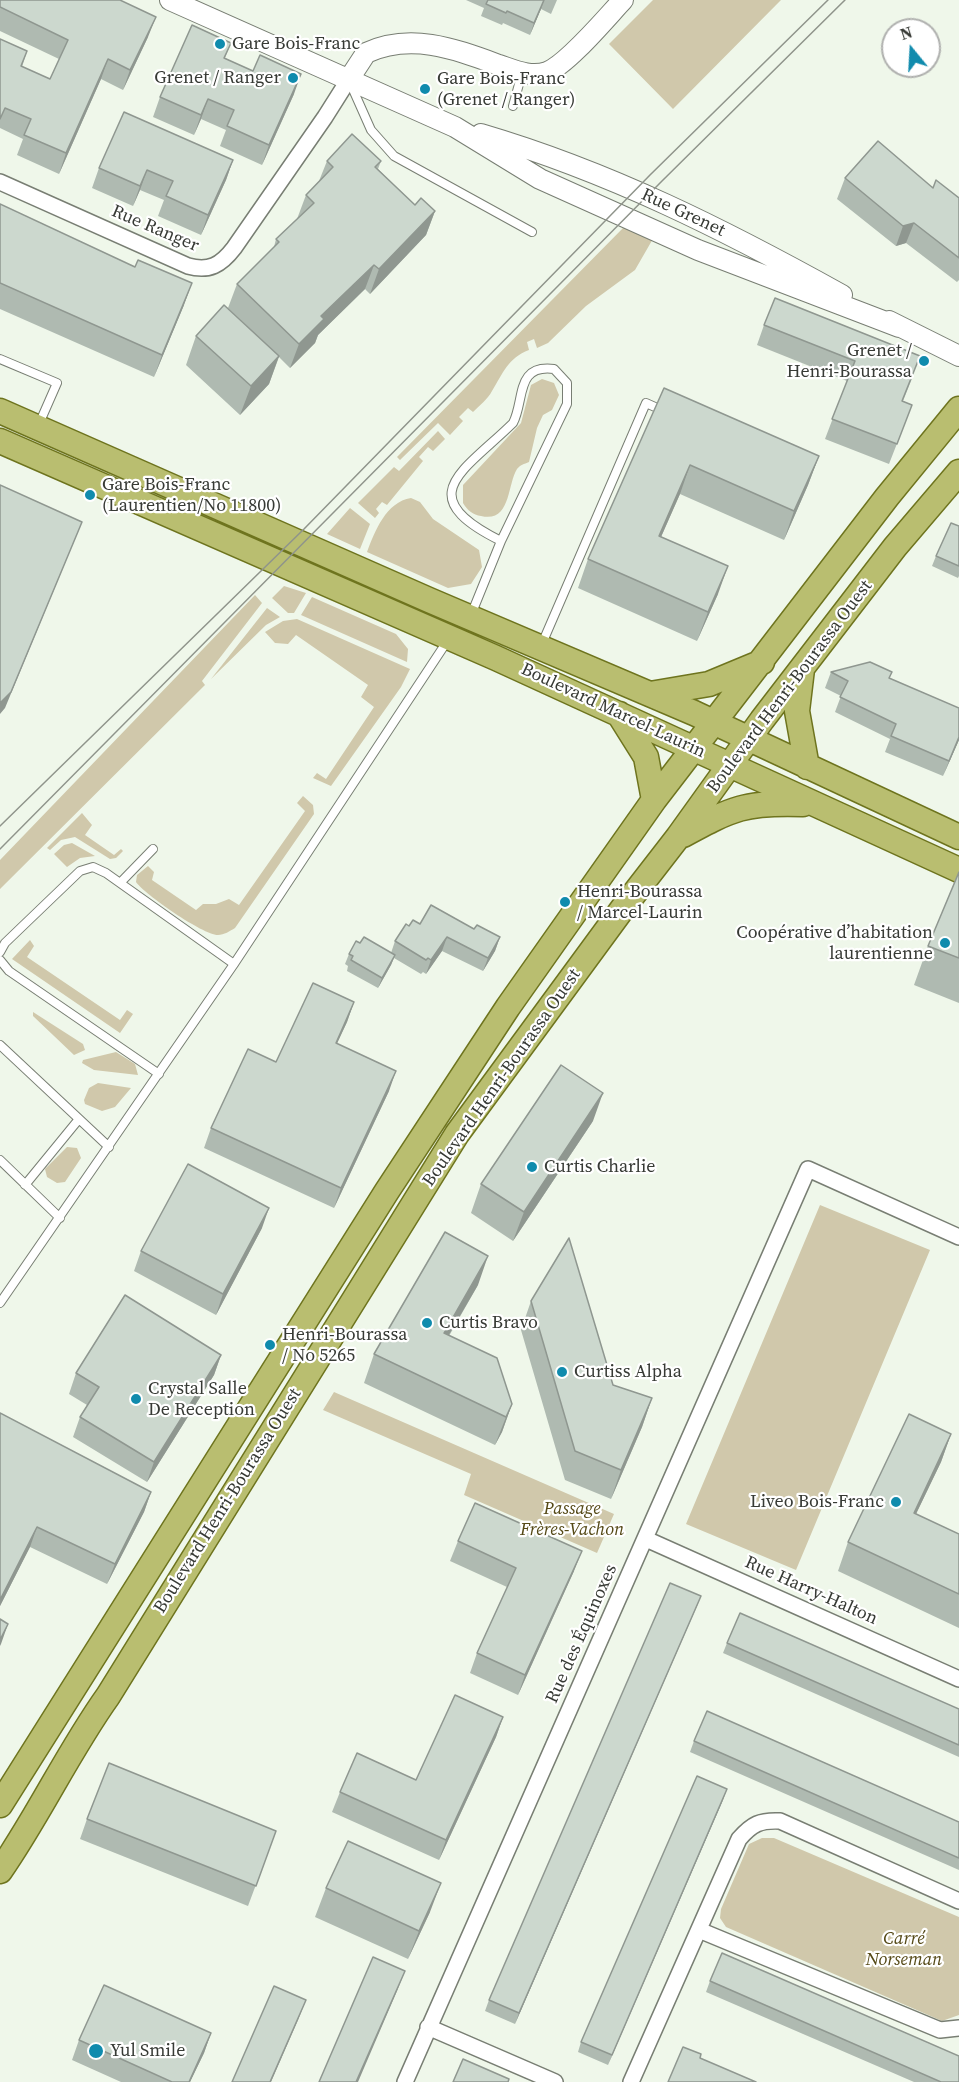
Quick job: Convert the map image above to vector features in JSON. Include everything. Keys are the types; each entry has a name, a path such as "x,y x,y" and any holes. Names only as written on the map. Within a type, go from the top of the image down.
{"main road":[{"name":"Boulevard Henri-Bourassa Ouest","path":"0,1805 430,1124 526,979 654,800 715,724 870,519 959,409"},
{"name":"Boulevard Marcel-Laurin","path":"0,411 470,618 650,694 959,837"},
{"name":"Boulevard Marcel-Laurin","path":"0,441 619,714 959,870"},
{"name":"Boulevard Henri-Bourassa Ouest","path":"0,1871 24,1835 78,1738 108,1696 457,1134 678,837 747,739 895,547 959,472"},
{"path":"650,694 709,684 762,662"},
{"path":"802,667 797,711 807,767"},
{"path":"619,714 646,757 654,800"},
{"path":"678,837 715,817 744,806 766,803 814,804"}],"street":[{"name":"Rue Grenet","path":"170,0 455,127 540,179 689,246 739,268 899,327"},
{"path":"349,79 366,53 408,43 442,46 522,73 541,74 554,69 623,0"},
{"name":"Rue Ranger","path":"0,182 188,266 212,268 225,259 234,248 349,79"},
{"name":"Rue Grenet","path":"455,127 551,155 683,212 751,245 899,327 959,356"},
{"name":"Rue des Équinoxes","path":"405,2082 808,1169 959,1237"},
{"name":"Rue Harry-Halton","path":"646,1539 959,1679"},
{"path":"631,2082 740,1839 749,1828 761,1820 780,1821 959,1901"},
{"path":"699,1930 940,2030 959,2028"},
{"path":"428,2027 555,2082"}],"lane":[{"path":"513,106 522,73"},
{"path":"349,79 367,123 384,148 421,172 532,232"},
{"path":"0,359 57,383 37,427"},
{"path":"470,618 501,541 567,404 567,383 554,369 544,368 532,371 525,380 518,413 513,423 460,473 451,489 451,502 458,514 501,541"},
{"path":"540,647 646,403 678,417"},
{"path":"0,1304 234,964 394,727 449,639"},
{"path":"120,883 153,849"},
{"path":"0,952 5,943 80,871 93,867 120,883 234,964"},
{"path":"0,960 9,971 159,1074"},
{"path":"0,1045 109,1147"},
{"path":"25,1185 79,1119"},
{"path":"0,1160 60,1218"}],"green space":[{"path":"653,0 781,0 673,109 609,44"},
{"path":"626,225 654,237 635,270 586,306 548,343 537,348 534,339 527,342 529,350 511,362 481,405 473,412 468,408 459,417 463,421 450,435 438,423 400,460 397,457"},
{"path":"542,379 554,383 559,395 552,410 543,415 537,428 529,462 517,469 506,501 498,514 491,517 473,513 463,503 463,485 521,423 531,385"},
{"path":"438,431 445,439 433,451 428,447 419,457 423,461 387,505 382,502 376,509 379,513 375,518 358,503 394,467 399,471"},
{"path":"411,498 420,502 433,519 479,550 482,567 471,584 448,588 367,552 388,511 402,501"},
{"path":"350,508 370,524 360,549 327,534"},
{"path":"284,586 306,593 294,613 288,613 272,598"},
{"path":"255,595 262,603 202,681 205,685 0,889 0,860"},
{"path":"312,597 396,634 408,649 407,662 301,615"},
{"path":"267,608 280,617 266,625 211,679"},
{"path":"297,619 410,669 401,687 331,786 313,778 317,773 326,779 374,707 361,697 368,685 296,635 288,644 275,643 265,632 283,621"},
{"path":"303,796 313,805 314,814 235,928 229,932 218,935 200,928 162,904 136,882 137,875 148,866 154,872 152,880 196,910 203,904 216,904 229,899 239,905 305,811 297,803"},
{"path":"82,813 92,825 85,835 114,855 121,849 123,851 116,858 110,859 75,837 61,840 50,850 47,848"},
{"path":"72,843 95,856 80,858 67,867 54,854 64,845"},
{"path":"30,940 34,946 27,957 120,1020 127,1010 133,1014 120,1033 12,959"},
{"path":"33,1012 83,1044 85,1050 74,1055 33,1016"},
{"path":"116,1052 135,1064 138,1075 94,1070 82,1063 83,1060"},
{"path":"98,1083 131,1088 115,1107 102,1111 85,1104 84,1100 89,1088"},
{"path":"67,1147 77,1148 81,1158 65,1182 57,1183 47,1177 45,1169"},
{"path":"820,1205 930,1250 796,1570 686,1524"},
{"name":"Passage Frères-Vachon","path":"334,1392 614,1514 597,1553 464,1495 471,1474 323,1410"},
{"name":"Carré Norseman","path":"762,1838 774,1838 959,1917 959,2015 942,2021 726,1927 720,1918 721,1909 749,1844"}],"building":[{"path":"0,0 120,0 156,17 130,70 108,59 66,153 24,135 31,119 5,108 0,119 0,39 27,51 21,66 50,79 68,40 0,7"},
{"path":"488,0 544,0 534,23 486,4"},
{"path":"192,25 231,43 224,58 253,71 260,55 301,74 269,145 227,126 234,110 208,99 201,115 160,97"},
{"path":"124,112 233,160 208,215 166,196 173,181 147,170 140,186 99,168"},
{"path":"352,134 381,161 375,167 415,205 421,198 435,211 379,269 374,265 321,316 324,319 299,344 237,284 279,242 276,239 314,203 306,195 333,167 327,161"},
{"path":"878,141 933,188 936,180 959,198 959,258 914,223 903,226 845,178"},
{"path":"0,204 135,267 138,260 192,283 162,355 0,283"},
{"path":"775,298 920,356 902,401 912,405 897,444 832,419 855,361 764,325"},
{"path":"224,305 279,356 251,386 196,336"},
{"path":"664,388 819,456 794,511 690,465 659,536 728,566 708,612 588,559"},
{"path":"0,485 82,522 11,692 0,703"},
{"path":"951,523 959,526 959,566 936,556"},
{"path":"870,662 892,672 889,678 959,708 959,737 949,761 891,736 896,724 840,697 848,681 831,672"},
{"path":"959,872 959,958 928,946"},
{"path":"431,905 474,929 477,925 500,937 488,958 447,937 431,960 428,958 426,960 395,941 406,924 409,926 413,920 420,924"},
{"path":"364,937 395,955 382,978 351,960 353,956 349,954 356,941 360,943"},
{"path":"313,983 354,1002 336,1043 396,1071 341,1188 211,1128 248,1049 276,1062"},
{"name":"Curtis Charlie","path":"561,1065 603,1093 524,1212 481,1184"},
{"path":"188,1164 269,1208 223,1294 141,1251"},
{"path":"445,1232 488,1256 444,1333 497,1358 512,1404 506,1417 374,1354"},
{"name":"Curtiss Alpha","path":"569,1238 613,1385 652,1398 621,1470 575,1451 531,1301"},
{"path":"125,1295 221,1355 154,1462 80,1417 99,1387 76,1373"},
{"path":"0,1413 151,1492 115,1564 37,1527 0,1600"},
{"name":"Liveo Bois-Franc","path":"909,1414 951,1434 914,1513 959,1534 959,1594 848,1542"},
{"path":"475,1503 582,1551 525,1675 477,1653 516,1568 458,1541"},
{"path":"670,1583 701,1596 519,2013 489,2000"},
{"path":"740,1613 959,1709 959,1745 727,1643"},
{"path":"0,1619 8,1624 0,1640"},
{"path":"455,1695 503,1717 446,1840 340,1792 357,1753 416,1780"},
{"path":"707,1711 959,1822 959,1858 694,1741"},
{"path":"109,1763 276,1831 256,1886 87,1819"},
{"path":"697,1776 727,1789 612,2055 581,2042"},
{"path":"348,1841 441,1883 419,1931 326,1888"},
{"path":"722,1953 959,2056 959,2082 941,2082 710,1981"},
{"path":"373,1957 405,1971 356,2082 319,2082"},
{"path":"104,1985 211,2033 189,2082 172,2082 79,2040"},
{"path":"274,1986 306,2000 270,2082 232,2082"},
{"path":"683,2047 701,2054 700,2058 756,2082 668,2082"},
{"path":"463,2059 509,2079 508,2082 453,2082"}],"tram line":[{"path":"0,826 304,529 650,175 828,0"},
{"path":"0,849 662,181 845,0"}],"place":[{"name":"Gare Bois-Franc","path":"220,44"},
{"name":"Grenet / Ranger","path":"293,78"},
{"name":"Gare Bois-Franc (Grenet / Ranger)","path":"425,89"},
{"name":"Grenet / Henri-Bourassa","path":"924,361"},
{"name":"Gare Bois-Franc (Laurentien/No 11800)","path":"90,495"},
{"name":"Henri-Bourassa / Marcel-Laurin","path":"565,902"},
{"name":"Coopérative d’habitation laurentienne","path":"945,943"},
{"name":"Curtis Charlie","path":"532,1167"},
{"name":"Curtis Bravo","path":"427,1323"},
{"name":"Henri-Bourassa / No 5265","path":"270,1345"},
{"name":"Curtiss Alpha","path":"562,1372"},
{"name":"Crystal Salle De Reception","path":"136,1399"},
{"name":"Liveo Bois-Franc","path":"896,1502"},
{"name":"Yul Smile","path":"96,2051"}]}
